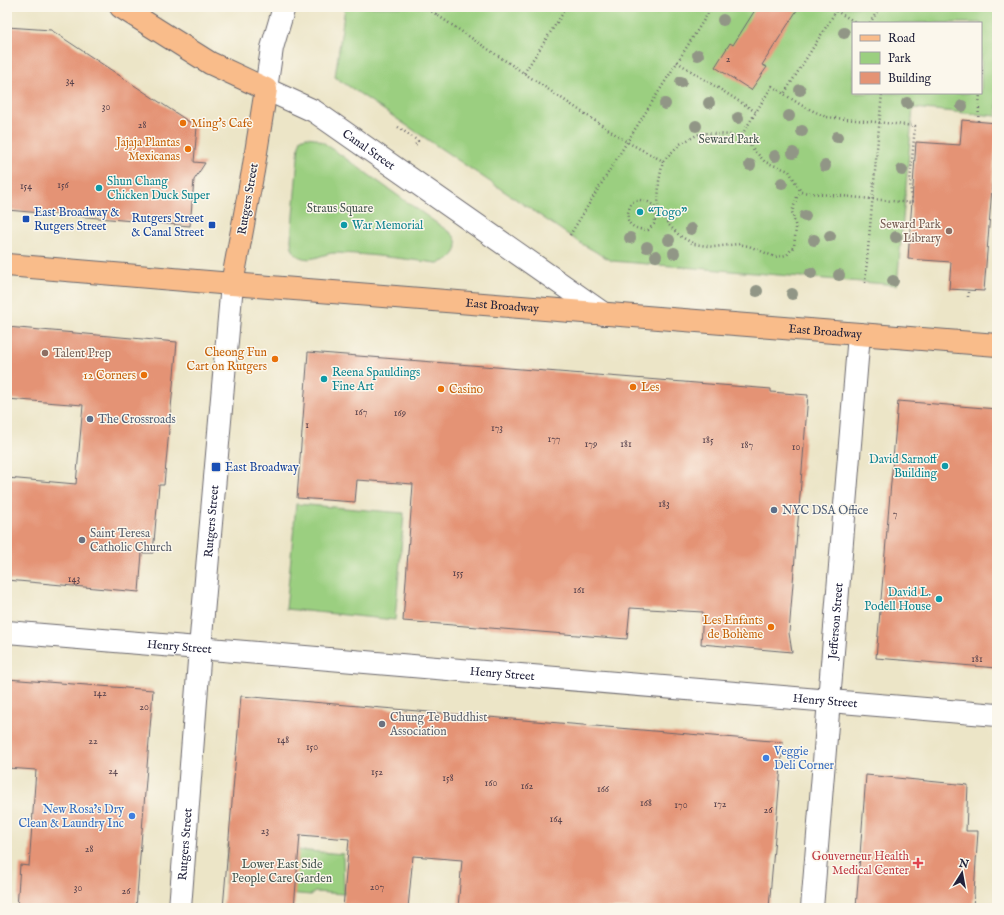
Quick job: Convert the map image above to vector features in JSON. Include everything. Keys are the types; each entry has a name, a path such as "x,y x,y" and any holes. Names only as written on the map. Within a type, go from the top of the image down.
{"main road":[{"name":"Canal Street","path":"121,7 210,63 266,89"},
{"name":"Rutgers Street","path":"232,284 253,171 266,89"},
{"name":"East Broadway","path":"7,265 997,345"}],"street":[{"path":"266,89 272,48 284,7"},
{"name":"Canal Street","path":"266,89 314,110 604,314"},
{"name":"Rutgers Street","path":"180,908 200,648 232,284"},
{"name":"Jefferson Street","path":"812,908 860,334"},
{"name":"Henry Street","path":"7,632 997,715"}],"path":[{"path":"425,7 626,142 663,161"},
{"path":"436,14 441,7"},
{"path":"524,73 567,7"},
{"path":"570,235 626,142 712,7"},
{"path":"830,7 855,22"},
{"path":"871,22 880,7"},
{"path":"784,94 836,11"},
{"path":"677,62 756,112"},
{"path":"740,138 772,86 801,105 826,117 915,126 910,183 912,202 801,192"},
{"path":"865,283 882,94"},
{"path":"978,121 980,94"},
{"path":"398,127 418,141 412,150"},
{"path":"801,192 789,171 765,162 746,141 732,135 701,133 680,144 663,161 659,181 658,208 654,224 648,230 634,228 629,223 627,216 628,209 632,202 640,200 648,202 658,208 668,224 680,236 694,244 714,247 738,244 749,246 775,257 787,255 794,246 796,228 792,212 797,197 801,192"},
{"path":"968,290 968,297"}],"green space":[{"name":"Seward Park","path":"345,7 997,7 997,116 913,108 897,285 612,261 582,244 335,77"},
{"name":"Straus Square","path":"306,137 315,138 324,143 452,234 457,244 455,253 452,257 437,263 332,253 309,259 298,256 293,250 291,239 299,145 301,139"},
{"path":"296,504 404,513 395,620 286,609"},
{"name":"Lower East Side People Care Garden","path":"228,844 343,854 344,894 315,892 311,895 263,891 260,887 225,884"}],"building":[{"path":"757,7 799,7 762,65 767,67 751,90 715,67 730,43 733,45"},
{"path":"7,27 51,30 197,127 194,162 205,163 194,180 190,226 7,210"},
{"name":"Seward Park Library","path":"962,120 997,123 984,291 949,289 951,262 908,259 916,142 960,145"},
{"path":"7,327 177,342 164,485 159,485 153,553 142,553 139,592 7,580 7,478 76,484 83,405 7,399"},
{"path":"308,352 771,389 771,392 808,395 789,633 792,652 701,644 703,612 630,608 627,639 403,621 413,484 357,480 355,502 297,498"},
{"path":"898,401 997,409 997,668 876,658"},
{"path":"7,679 153,690 136,908 17,908 20,865 29,866 36,770 7,768"},
{"path":"241,696 783,742 769,908 458,908 462,860 413,856 408,908 343,908 349,839 300,835 294,908 223,908"},
{"name":"Gouverneur Health Medical Center","path":"866,775 968,785 966,831 978,831 973,908 856,908"}],"place":[{"name":"Ming's Cafe","path":"183,123"},
{"name":"Jajaja Plantas Mexicanas","path":"188,149"},
{"name":"Shun Chang Chicken Duck Super","path":"99,188"},
{"name":"“Togo”","path":"640,212"},
{"name":"East Broadway & Rutgers Street","path":"26,219"},
{"name":"Rutgers Street & Canal Street","path":"212,225"},
{"name":"War Memorial","path":"344,225"},
{"name":"Seward Park Library","path":"949,231"},
{"name":"Talent Prep","path":"45,353"},
{"name":"Cheong Fun Cart on Rutgers","path":"275,359"},
{"name":"12 Corners","path":"144,375"},
{"name":"Reena Spauldings Fine Art","path":"324,379"},
{"name":"Les","path":"633,387"},
{"name":"Casino","path":"441,389"},
{"name":"The Crossroads","path":"90,419"},
{"name":"David Sarnoff Building","path":"945,466"},
{"name":"East Broadway","path":"216,467"},
{"name":"NYC DSA Office","path":"774,510"},
{"name":"Saint Teresa Catholic Church","path":"82,540"},
{"name":"David L. Podell House","path":"939,599"},
{"name":"Les Enfants de Bohème","path":"771,627"},
{"name":"Chung Te Buddhist Association","path":"382,724"},
{"name":"Veggie Deli Corner","path":"766,758"},
{"name":"New Rosa’s Dry Clean & Laundry Inc","path":"132,816"},
{"name":"Gouverneur Health Medical Center","path":"918,863"}]}
